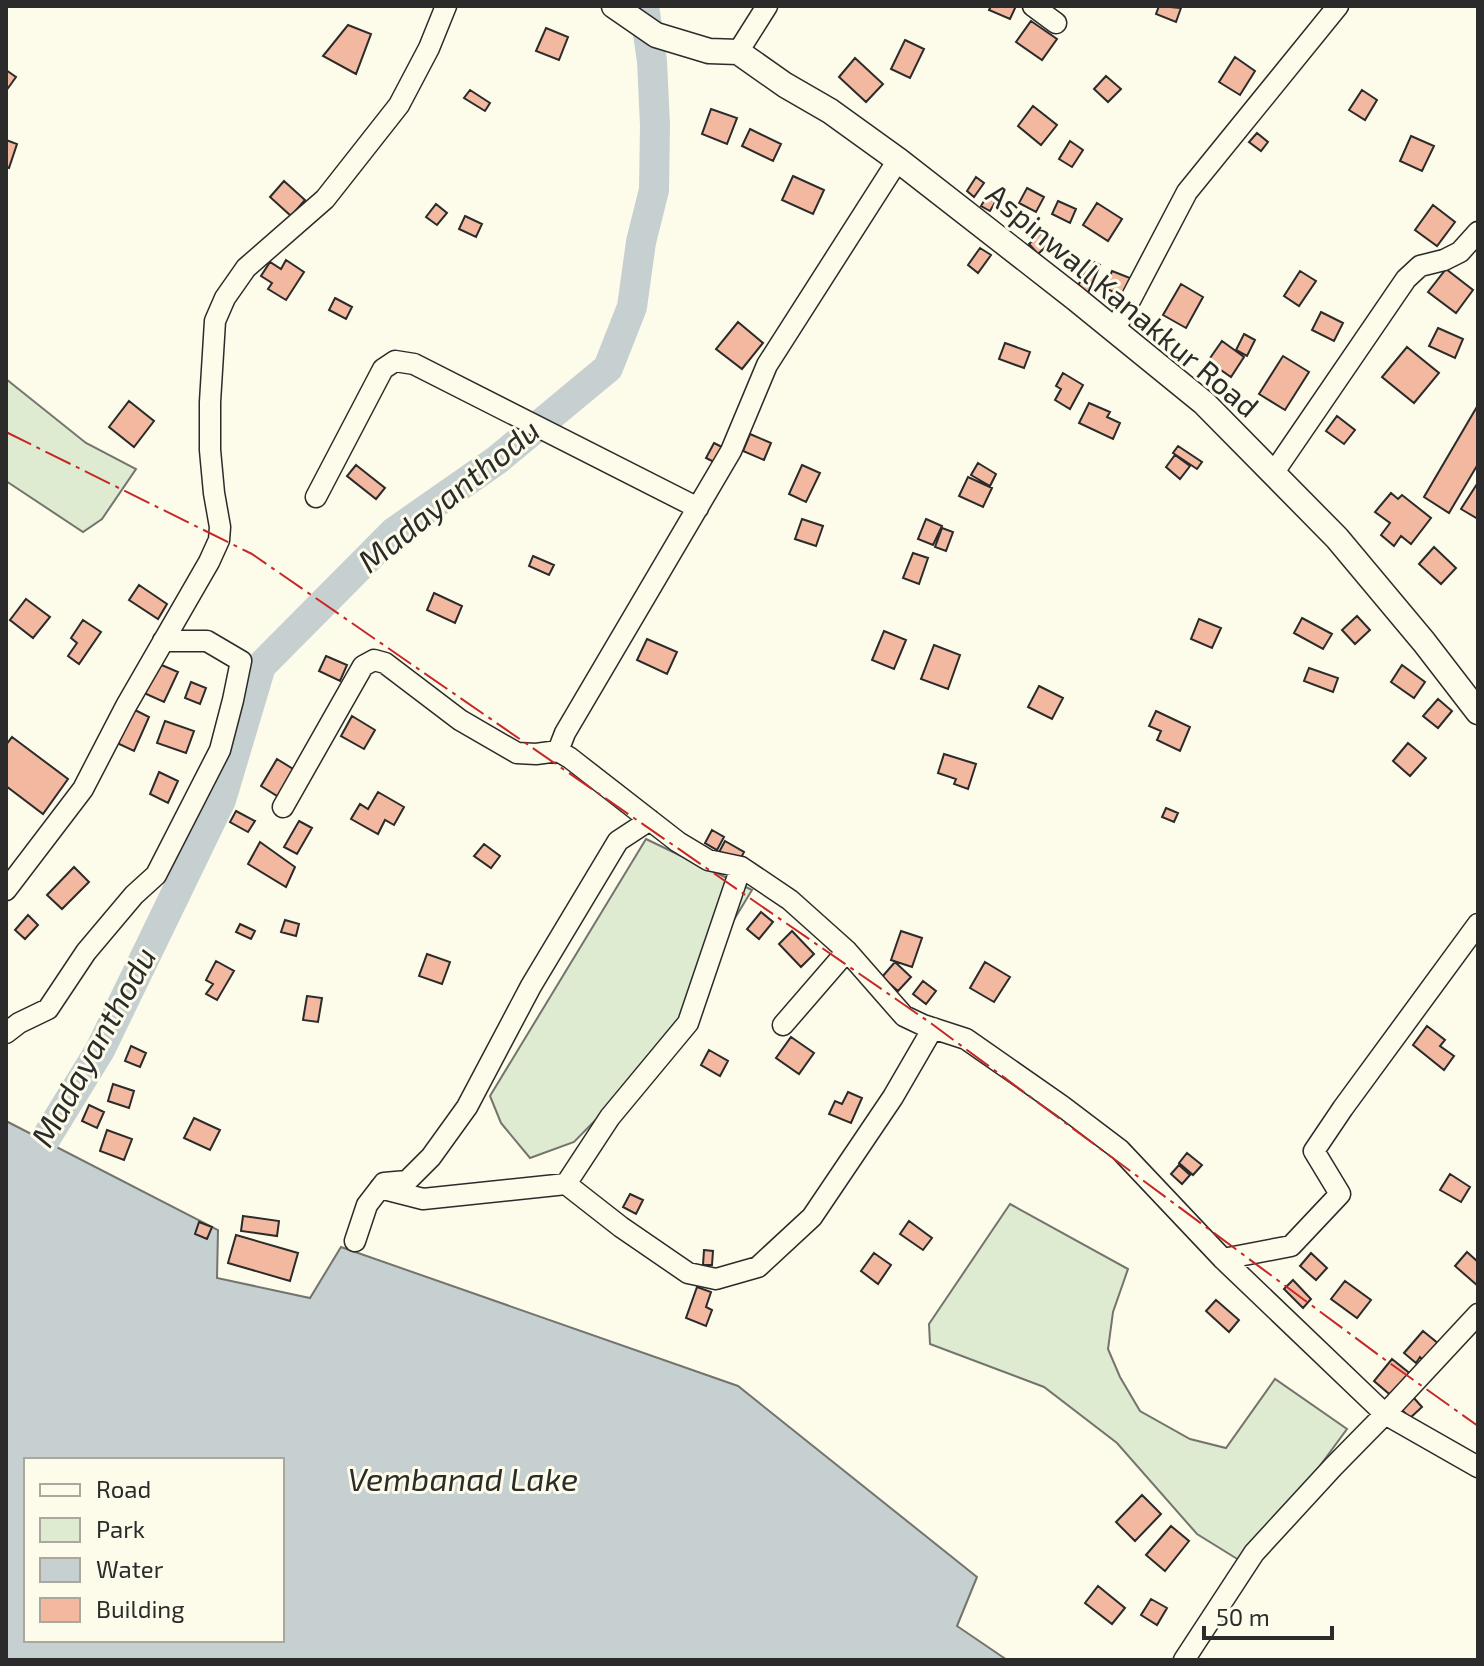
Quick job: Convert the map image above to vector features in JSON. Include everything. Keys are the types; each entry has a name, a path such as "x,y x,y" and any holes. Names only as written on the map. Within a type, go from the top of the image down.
{"main road":[{"name":"Aspinwall Kanakkur Road","path":"620,11 656,35 709,51 738,52 785,85 830,111 1075,298 1204,403 1337,538 1478,712"}],"street":[{"path":"6,890 83,789 219,540 210,450 210,402 215,321 225,298 246,268 325,199 390,117 429,48 446,6"},
{"path":"738,52 767,6"},
{"path":"1033,6 1056,23"},
{"path":"1114,331 1187,192 1338,6"},
{"path":"558,751 565,733 731,451 767,365 898,160"},
{"path":"1274,472 1406,279 1420,266 1460,252 1478,232"},
{"path":"316,497 383,369 395,361 414,364 698,508"},
{"path":"6,1033 48,1009 86,952 134,895 156,875 220,750 241,661 207,641 163,641"},
{"path":"283,807 363,666 374,660 385,663 460,720 517,753 558,751 678,842 708,860 741,867 790,900 847,951 904,1016 966,1039 1120,1150 1223,1259 1385,1414 1478,1467"},
{"path":"355,1241 367,1205 384,1183 407,1181 467,1107 531,986 618,841 650,820"},
{"path":"566,1184 610,1117 688,1023 741,867"},
{"path":"1223,1259 1291,1246 1340,1194 1314,1151 1478,924"},
{"path":"783,1025 847,951"},
{"path":"380,1188 423,1199 566,1184 688,1273 716,1279 758,1267 812,1217 893,1097 933,1028"},
{"path":"1184,1660 1254,1553 1478,1314"}],"green space":[{"path":"6,379 86,443 136,469 102,519 83,532 6,481"},
{"path":"646,839 752,890 706,966 671,1043 574,1142 530,1158 501,1123 490,1096"},
{"path":"1010,1204 1128,1269 1113,1312 1108,1349 1140,1411 1190,1439 1226,1448 1275,1379 1347,1429 1247,1565 1197,1534 1117,1443 1044,1387 930,1344 929,1324"}],"water":[{"name":"Vembanad Lake","path":"6,1121 218,1230 217,1278 310,1298 341,1247 738,1386 977,1577 957,1626 1007,1660 6,1660"}],"building":[{"path":"991,6 1016,6 1010,19 989,10"},
{"path":"1159,6 1181,8 1176,22 1156,14"},
{"path":"1031,21 1057,39 1042,60 1016,42"},
{"path":"348,25 371,34 356,74 323,56"},
{"path":"546,28 568,37 559,60 536,51"},
{"path":"905,40 924,49 910,78 891,69"},
{"path":"1235,57 1255,71 1240,95 1219,82"},
{"path":"855,58 883,84 866,102 839,77"},
{"path":"6,70 16,77 6,91"},
{"path":"1106,76 1121,89 1108,102 1094,89"},
{"path":"470,90 490,103 485,111 464,98"},
{"path":"1362,90 1377,100 1365,120 1349,110"},
{"path":"1033,106 1057,125 1041,145 1018,126"},
{"path":"711,109 737,118 727,144 702,134"},
{"path":"750,129 781,144 773,161 742,146"},
{"path":"1257,133 1268,142 1261,151 1249,142"},
{"path":"1411,136 1434,146 1422,171 1400,161"},
{"path":"6,140 17,144 9,168 6,167"},
{"path":"1070,141 1083,150 1072,167 1059,159"},
{"path":"793,176 824,190 813,214 782,200"},
{"path":"976,177 984,183 974,197 967,191"},
{"path":"284,181 305,200 291,216 270,197"},
{"path":"1027,188 1044,197 1036,212 1019,203"},
{"path":"988,194 997,199 990,211 981,206"},
{"path":"1058,201 1076,209 1070,223 1052,214"},
{"path":"1097,203 1122,219 1108,241 1083,225"},
{"path":"436,204 447,213 437,225 426,217"},
{"path":"1433,205 1455,222 1437,246 1415,230"},
{"path":"465,216 482,224 476,237 459,229"},
{"path":"1042,232 1051,242 1038,254 1029,244"},
{"path":"980,248 991,255 978,273 968,265"},
{"path":"286,260 304,272 286,300 268,289 272,283 261,276 270,262 281,269"},
{"path":"1090,260 1100,265 1088,293 1077,288"},
{"path":"1446,269 1473,290 1456,313 1428,292"},
{"path":"1112,271 1130,278 1122,296 1105,288"},
{"path":"1300,271 1316,281 1299,306 1284,296"},
{"path":"1181,284 1203,297 1186,328 1163,315"},
{"path":"335,298 352,307 346,319 329,310"},
{"path":"1321,312 1343,323 1334,341 1312,330"},
{"path":"738,322 763,343 742,369 716,349"},
{"path":"1438,328 1463,339 1455,358 1429,346"},
{"path":"1244,334 1255,340 1247,356 1236,350"},
{"path":"1222,341 1244,357 1231,377 1208,361"},
{"path":"1005,343 1030,352 1024,368 999,359"},
{"path":"1407,347 1439,373 1414,403 1382,377"},
{"path":"1283,356 1309,372 1285,410 1259,394"},
{"path":"1063,373 1083,385 1070,409 1055,400 1061,389 1056,386"},
{"path":"129,401 154,421 134,447 109,427"},
{"path":"1089,403 1110,412 1107,417 1120,423 1113,439 1079,423"},
{"path":"1478,405 1478,464 1449,513 1424,497"},
{"path":"1337,416 1355,430 1344,444 1326,431"},
{"path":"750,434 771,443 764,460 743,451"},
{"path":"714,443 728,450 720,465 706,458"},
{"path":"1178,446 1202,462 1197,469 1173,453"},
{"path":"1175,455 1190,466 1180,479 1166,467"},
{"path":"978,463 996,474 990,486 971,475"},
{"path":"356,465 385,488 376,499 347,476"},
{"path":"802,465 820,473 806,502 789,494"},
{"path":"968,477 992,488 983,507 959,496"},
{"path":"1478,484 1478,519 1461,509"},
{"path":"1391,493 1398,499 1402,495 1431,518 1411,544 1401,536 1394,546 1381,535 1390,523 1375,512"},
{"path":"802,519 823,526 816,546 795,539"},
{"path":"926,519 942,526 933,545 918,539"},
{"path":"942,528 953,532 946,551 935,547"},
{"path":"1434,547 1456,568 1441,584 1419,564"},
{"path":"913,553 928,558 919,584 903,578"},
{"path":"533,556 554,565 549,575 529,566"},
{"path":"139,585 167,604 158,619 129,600"},
{"path":"434,593 462,606 455,623 427,610"},
{"path":"26,599 50,617 33,638 10,620"},
{"path":"1357,616 1370,630 1355,644 1342,630"},
{"path":"1302,618 1332,634 1323,649 1294,633"},
{"path":"1199,619 1221,628 1212,648 1191,639"},
{"path":"83,620 101,632 79,664 68,656 77,643 71,638"},
{"path":"884,631 906,640 894,669 872,660"},
{"path":"647,639 677,652 667,674 637,660"},
{"path":"934,645 960,655 948,689 921,679"},
{"path":"326,656 347,665 340,681 319,671"},
{"path":"157,663 178,672 164,702 144,693"},
{"path":"1402,665 1425,682 1414,698 1391,682"},
{"path":"1309,668 1338,678 1333,692 1304,681"},
{"path":"191,682 206,688 200,704 185,698"},
{"path":"1039,686 1063,698 1052,719 1028,707"},
{"path":"1438,699 1452,711 1438,728 1423,716"},
{"path":"133,709 149,717 134,751 117,743"},
{"path":"1156,711 1190,727 1180,751 1157,740 1161,731 1149,726"},
{"path":"352,716 375,730 364,749 341,736"},
{"path":"165,721 194,731 186,753 157,743"},
{"path":"12,737 68,779 43,814 6,786 6,745"},
{"path":"1408,743 1426,758 1410,776 1393,761"},
{"path":"944,754 976,764 968,789 954,784 956,779 938,773"},
{"path":"277,759 298,772 282,799 261,786"},
{"path":"159,772 178,781 168,803 150,794"},
{"path":"378,792 404,807 394,825 385,820 378,834 351,819 360,804 368,809"},
{"path":"1166,808 1178,813 1174,822 1162,817"},
{"path":"236,811 255,821 248,832 230,822"},
{"path":"299,821 312,828 297,854 284,847"},
{"path":"712,830 724,837 717,850 705,843"},
{"path":"725,841 744,852 737,866 717,856"},
{"path":"260,842 295,867 286,887 248,864"},
{"path":"484,844 500,856 491,868 474,856"},
{"path":"74,867 89,882 62,909 47,895"},
{"path":"761,912 773,922 759,939 747,929"},
{"path":"28,915 38,925 25,939 15,930"},
{"path":"285,920 299,924 296,936 281,932"},
{"path":"240,924 255,931 251,939 236,932"},
{"path":"792,931 814,954 801,967 779,944"},
{"path":"901,931 922,938 912,967 891,960"},
{"path":"427,954 450,962 442,984 419,976"},
{"path":"216,961 234,971 217,1000 206,994 213,984 206,980"},
{"path":"895,962 911,977 898,991 882,977"},
{"path":"985,962 1010,977 994,1002 970,988"},
{"path":"923,981 936,991 926,1004 913,994"},
{"path":"307,996 322,998 318,1022 303,1020"},
{"path":"1427,1026 1445,1040 1440,1046 1454,1056 1444,1070 1413,1045"},
{"path":"791,1037 814,1053 799,1074 776,1058"},
{"path":"131,1046 146,1053 140,1067 125,1061"},
{"path":"709,1050 728,1061 720,1076 701,1065"},
{"path":"113,1084 134,1091 129,1108 108,1101"},
{"path":"848,1092 862,1098 851,1123 829,1114 835,1101 842,1104"},
{"path":"89,1105 104,1112 97,1128 82,1121"},
{"path":"194,1118 220,1130 210,1150 184,1138"},
{"path":"107,1130 132,1139 124,1160 100,1151"},
{"path":"1187,1153 1202,1165 1193,1175 1179,1163"},
{"path":"1179,1165 1190,1175 1182,1184 1171,1174"},
{"path":"1450,1174 1470,1187 1461,1202 1440,1190"},
{"path":"630,1194 643,1200 636,1214 623,1207"},
{"path":"243,1216 279,1221 277,1236 241,1231"},
{"path":"909,1221 932,1238 923,1250 900,1234"},
{"path":"199,1222 212,1227 207,1239 195,1234"},
{"path":"236,1235 298,1253 290,1281 228,1263"},
{"path":"704,1250 713,1251 712,1265 703,1265"},
{"path":"1467,1252 1478,1262 1478,1286 1455,1266"},
{"path":"874,1253 891,1265 878,1284 861,1271"},
{"path":"1311,1253 1327,1268 1316,1280 1300,1266"},
{"path":"1293,1280 1311,1299 1303,1308 1284,1289"},
{"path":"1345,1281 1371,1300 1357,1318 1331,1299"},
{"path":"697,1287 711,1292 706,1307 712,1310 706,1326 686,1318"},
{"path":"1216,1300 1239,1320 1229,1332 1206,1311"},
{"path":"1423,1331 1445,1349 1430,1367 1420,1357 1416,1363 1404,1353"},
{"path":"1392,1359 1413,1376 1394,1398 1374,1381"},
{"path":"1413,1397 1422,1407 1410,1418 1401,1409"},
{"path":"1142,1495 1161,1514 1135,1541 1116,1522"},
{"path":"1171,1526 1189,1541 1165,1571 1146,1555"},
{"path":"1098,1586 1125,1608 1112,1624 1085,1603"},
{"path":"1151,1599 1167,1608 1157,1625 1141,1615"}],"waterway":[{"name":"Madayanthodu","path":"6,1214 16,1187 100,1050 221,800 261,666 394,532 497,460 608,368 632,307 641,242 654,190 652,61 644,6"}],"power":[{"path":"6,432 252,554 932,1024 1478,1426"}]}
